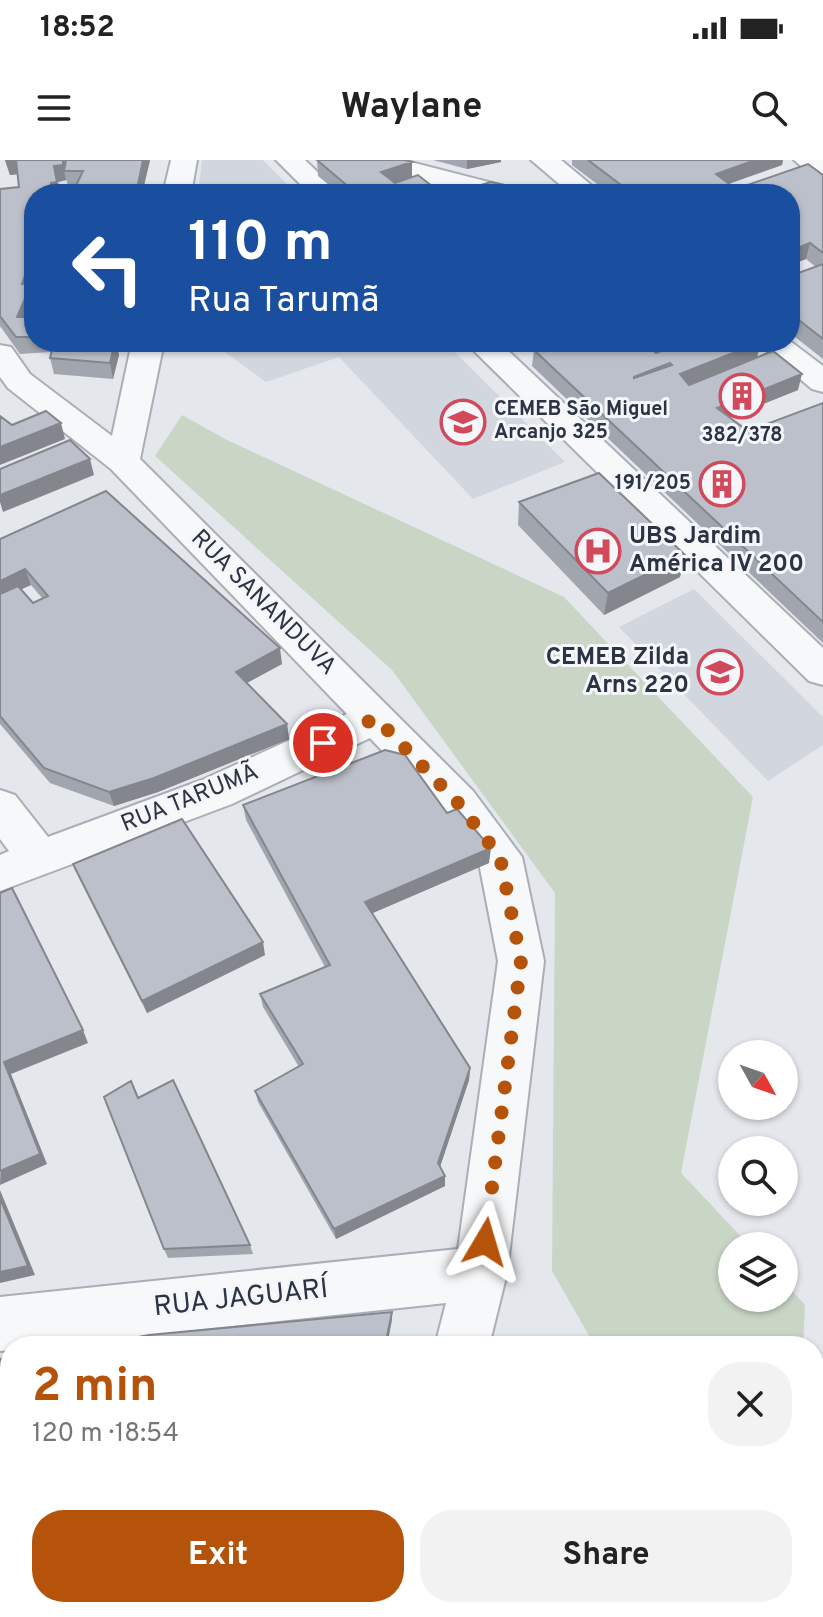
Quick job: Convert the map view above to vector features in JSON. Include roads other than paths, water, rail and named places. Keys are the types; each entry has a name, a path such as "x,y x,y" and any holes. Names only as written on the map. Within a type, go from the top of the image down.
{"street":[{"path":"179,184 184,160"},
{"path":"289,160 315,184"},
{"path":"371,160 463,184"},
{"path":"544,160 575,184"},
{"path":"807,160 823,171"},
{"path":"123,461 146,352"},
{"path":"491,352 823,671"},
{"path":"785,352 823,382"},
{"name":"RUA SANANDUVA","path":"0,354 19,381 123,461 458,803 500,857 521,961 481,1273 465,1336"},
{"name":"RUA TARUMÃ","path":"19,865 217,792 376,718"},
{"path":"0,807 19,865"},
{"name":"RUA JAGUARÍ","path":"0,1324 481,1273"}],"place":[{"name":"382/378","path":"742,396"},
{"name":"CEMEB São Miguel Arcanjo 325","path":"463,422"},
{"name":"191/205","path":"722,484"},
{"name":"UBS Jardim América IV 200","path":"598,551"},
{"name":"CEMEB Zilda Arns 220","path":"720,672"}]}
